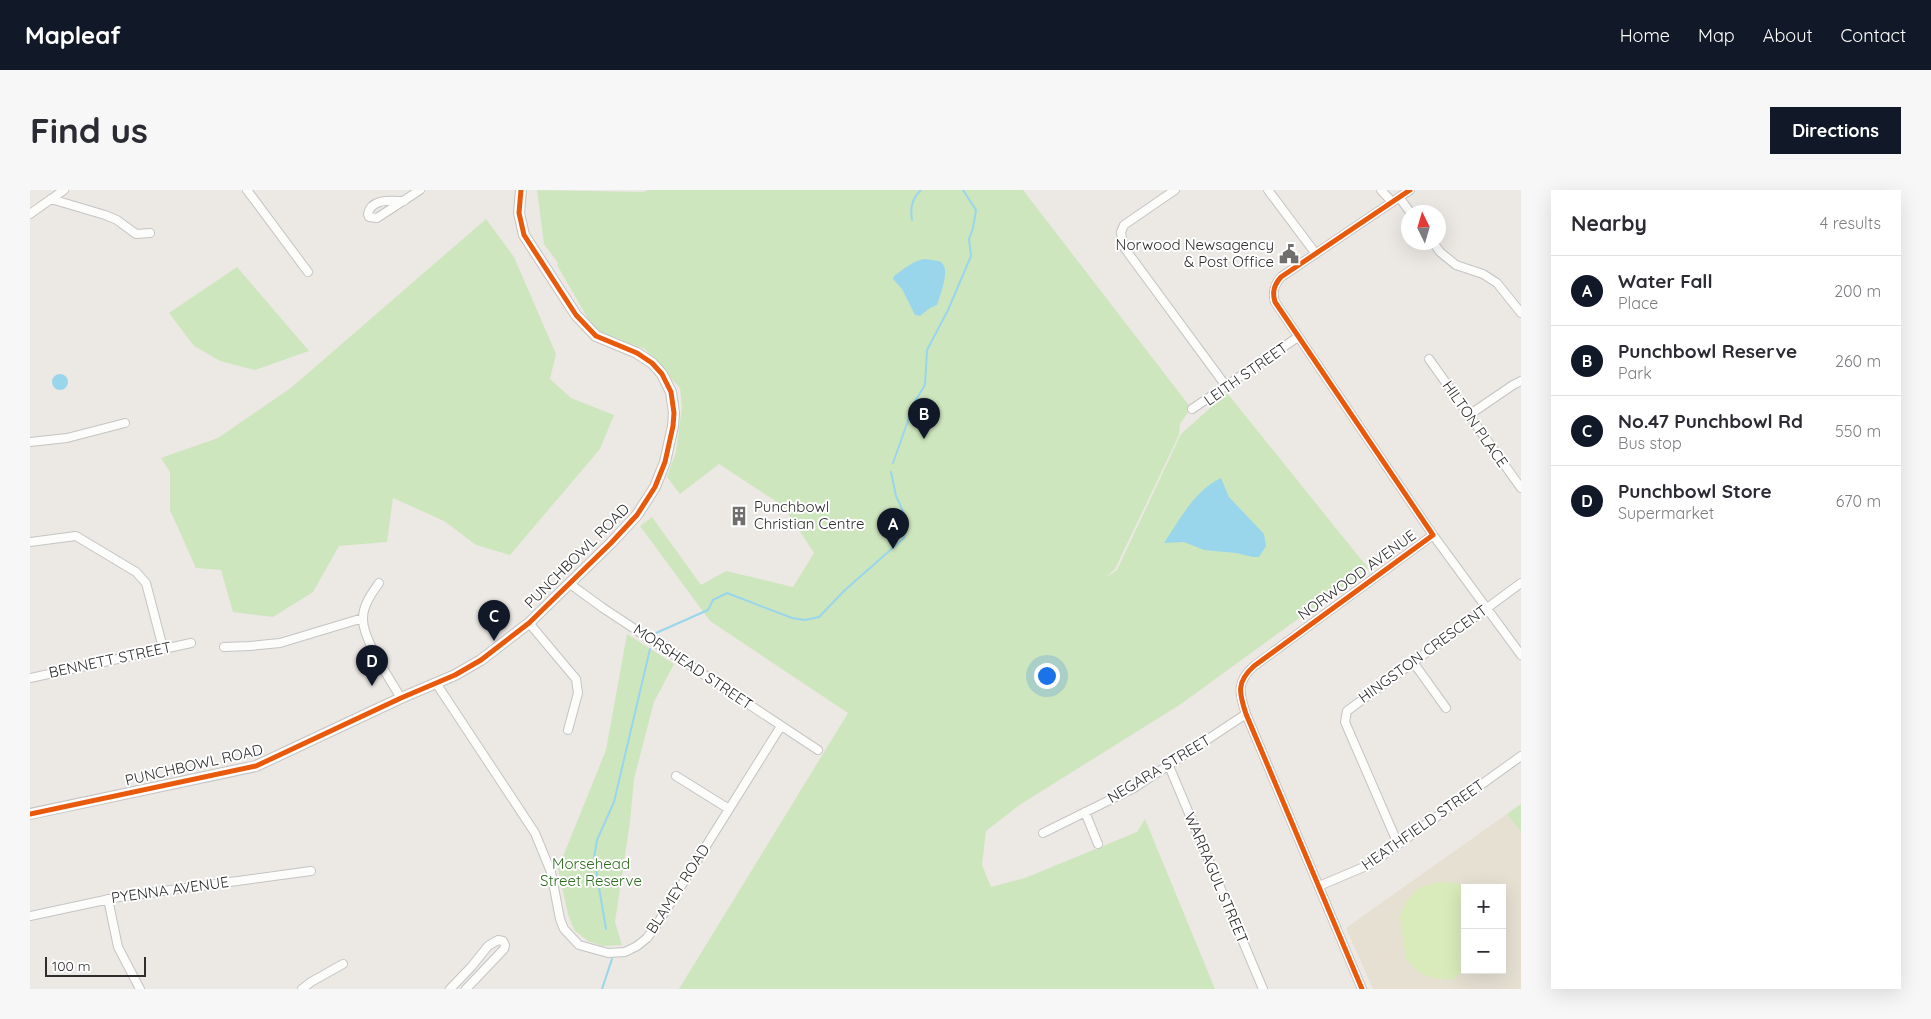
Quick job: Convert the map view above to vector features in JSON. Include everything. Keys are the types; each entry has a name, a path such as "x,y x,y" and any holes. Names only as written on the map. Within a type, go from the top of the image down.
{"street":[{"path":"30,214 64,190"},
{"path":"247,190 308,272"},
{"path":"404,201 420,190"},
{"name":"PUNCHBOWL ROAD","path":"30,814 256,766 467,669 529,623 632,520 655,488 665,462 671,440 674,405 672,392 666,380 652,363 637,354 596,336 576,315 524,234 519,213 521,190"},
{"path":"1175,190 1124,225 1121,239 1123,246 1226,386"},
{"path":"1268,190 1316,254"},
{"path":"1381,190 1401,205"},
{"name":"NORWOOD AVENUE","path":"1362,989 1246,714 1240,692 1243,677 1248,671 1432,535 1298,338 1275,302 1274,289 1282,277 1410,190"},
{"path":"51,199 117,220 136,237 150,234"},
{"path":"1439,250 1456,264 1483,274 1497,283 1521,313"},
{"name":"LEITH STREET","path":"1192,409 1298,338"},
{"name":"HILTON PLACE","path":"1429,359 1521,488"},
{"path":"1469,415 1521,381"},
{"path":"30,442 48,438 67,438 125,422"},
{"path":"1432,535 1521,655"},
{"path":"30,542 76,536 136,572 146,583 163,648"},
{"name":"HINGSTON CRESCENT","path":"1398,844 1345,722 1345,717 1350,707 1521,582"},
{"path":"379,583 371,594 362,618 369,642 377,659 401,698"},
{"name":"MORSHEAD STREET","path":"570,584 603,608 818,750"},
{"path":"224,647 280,643 362,618"},
{"path":"529,623 576,679 578,693 568,730"},
{"name":"BENNETT STREET","path":"30,678 191,643"},
{"path":"1413,662 1446,708"},
{"name":"BLAMEY ROAD","path":"436,683 535,833 551,872 564,929 579,945 608,953 624,952 637,946 647,938 781,726"},
{"name":"NEGARA STREET","path":"1043,834 1134,788 1246,714"},
{"name":"HEATHFIELD STREET","path":"1319,886 1371,864 1521,756"},
{"name":"WARRAGUL STREET","path":"1169,766 1263,989"},
{"path":"676,776 729,809"},
{"path":"1085,812 1098,844"},
{"name":"PYENNA AVENUE","path":"30,916 108,899 311,871"},
{"path":"108,899 118,947 140,989"},
{"path":"450,989 488,946 498,940 503,941 504,949 466,989"},
{"path":"302,989 343,964"}],"shaded area":[{"path":"1507,814 1521,832 1521,989 1373,989 1346,928"}],"green space":[{"path":"537,190 643,192 648,190 1023,190 1191,408 1180,424 1179,435 1115,569 1105,578 1117,570 1181,434 1227,393 1368,568 1181,704 1021,804 986,831 982,865 991,887 1025,878 1137,832 1145,819 1215,989 679,989 848,713 710,621 640,526 652,517 701,585 726,571 793,587 814,553 783,506 719,464 680,494 667,477 676,452 682,407 680,388 645,349 595,331 557,265 558,263 544,244"},
{"path":"486,219 514,257 556,354 550,379 571,398 614,415 600,449 510,555 476,545 444,521 393,498 387,542 339,546 313,592 273,617 233,612 221,570 196,568 170,510 170,472 161,458 218,438 292,387"},
{"path":"237,267 309,351 255,370 220,361 194,346 169,313"},
{"name":"Morsehead Street Reserve","path":"627,634 674,664 654,702 634,779 630,822 615,922 622,945 602,946 588,941 574,930 568,914 558,869 606,750"},
{"path":"1521,804 1521,832 1507,814"},
{"path":"1440,882 1457,883 1461,886 1461,973 1455,979 1445,980 1429,977 1417,971 1406,959 1400,917 1406,902 1418,888"}],"water":[{"path":"925,259 941,262 944,265 945,276 937,305 920,316 915,315 902,289 893,279 894,276 916,261"},
{"path":"60,374 66,376 68,382 66,388 60,390 54,388 52,382 54,376"},
{"path":"1221,478 1229,497 1264,534 1266,546 1259,557 1204,550 1184,542 1164,543 1182,515 1203,490"}],"waterway":[{"path":"912,220 912,204 921,190"},
{"path":"893,463 915,401 925,385 927,350 948,310 971,256 969,239 976,210 963,190"},
{"path":"656,633 708,610 713,600 727,593 792,618 805,620 819,617 845,590 904,538 907,520 896,496 891,472"},
{"path":"606,929 594,858 597,840 614,802 650,649"},
{"path":"602,989 612,959"}],"cycle path":[{"path":"30,814 256,766 401,698 455,675 481,660 529,623 637,515 655,487 665,462 673,426 674,413 671,392 662,374 652,363 637,353 596,336 576,315 524,235 519,213 521,190"},
{"path":"1362,989 1246,714 1241,688 1244,677 1254,666 1433,535 1275,302 1274,295 1275,286 1281,277 1410,190"}],"place":[{"name":"Norwood Newsagency & Post Office","path":"1289,254"},
{"name":"Punchbowl Reserve","path":"924,439"},
{"name":"Punchbowl Christian Centre","path":"739,516"},
{"name":"Water Fall","path":"893,549"},
{"name":"No.47 Punchbowl Rd","path":"494,641"},
{"name":"Punchbowl Store","path":"372,686"}]}
